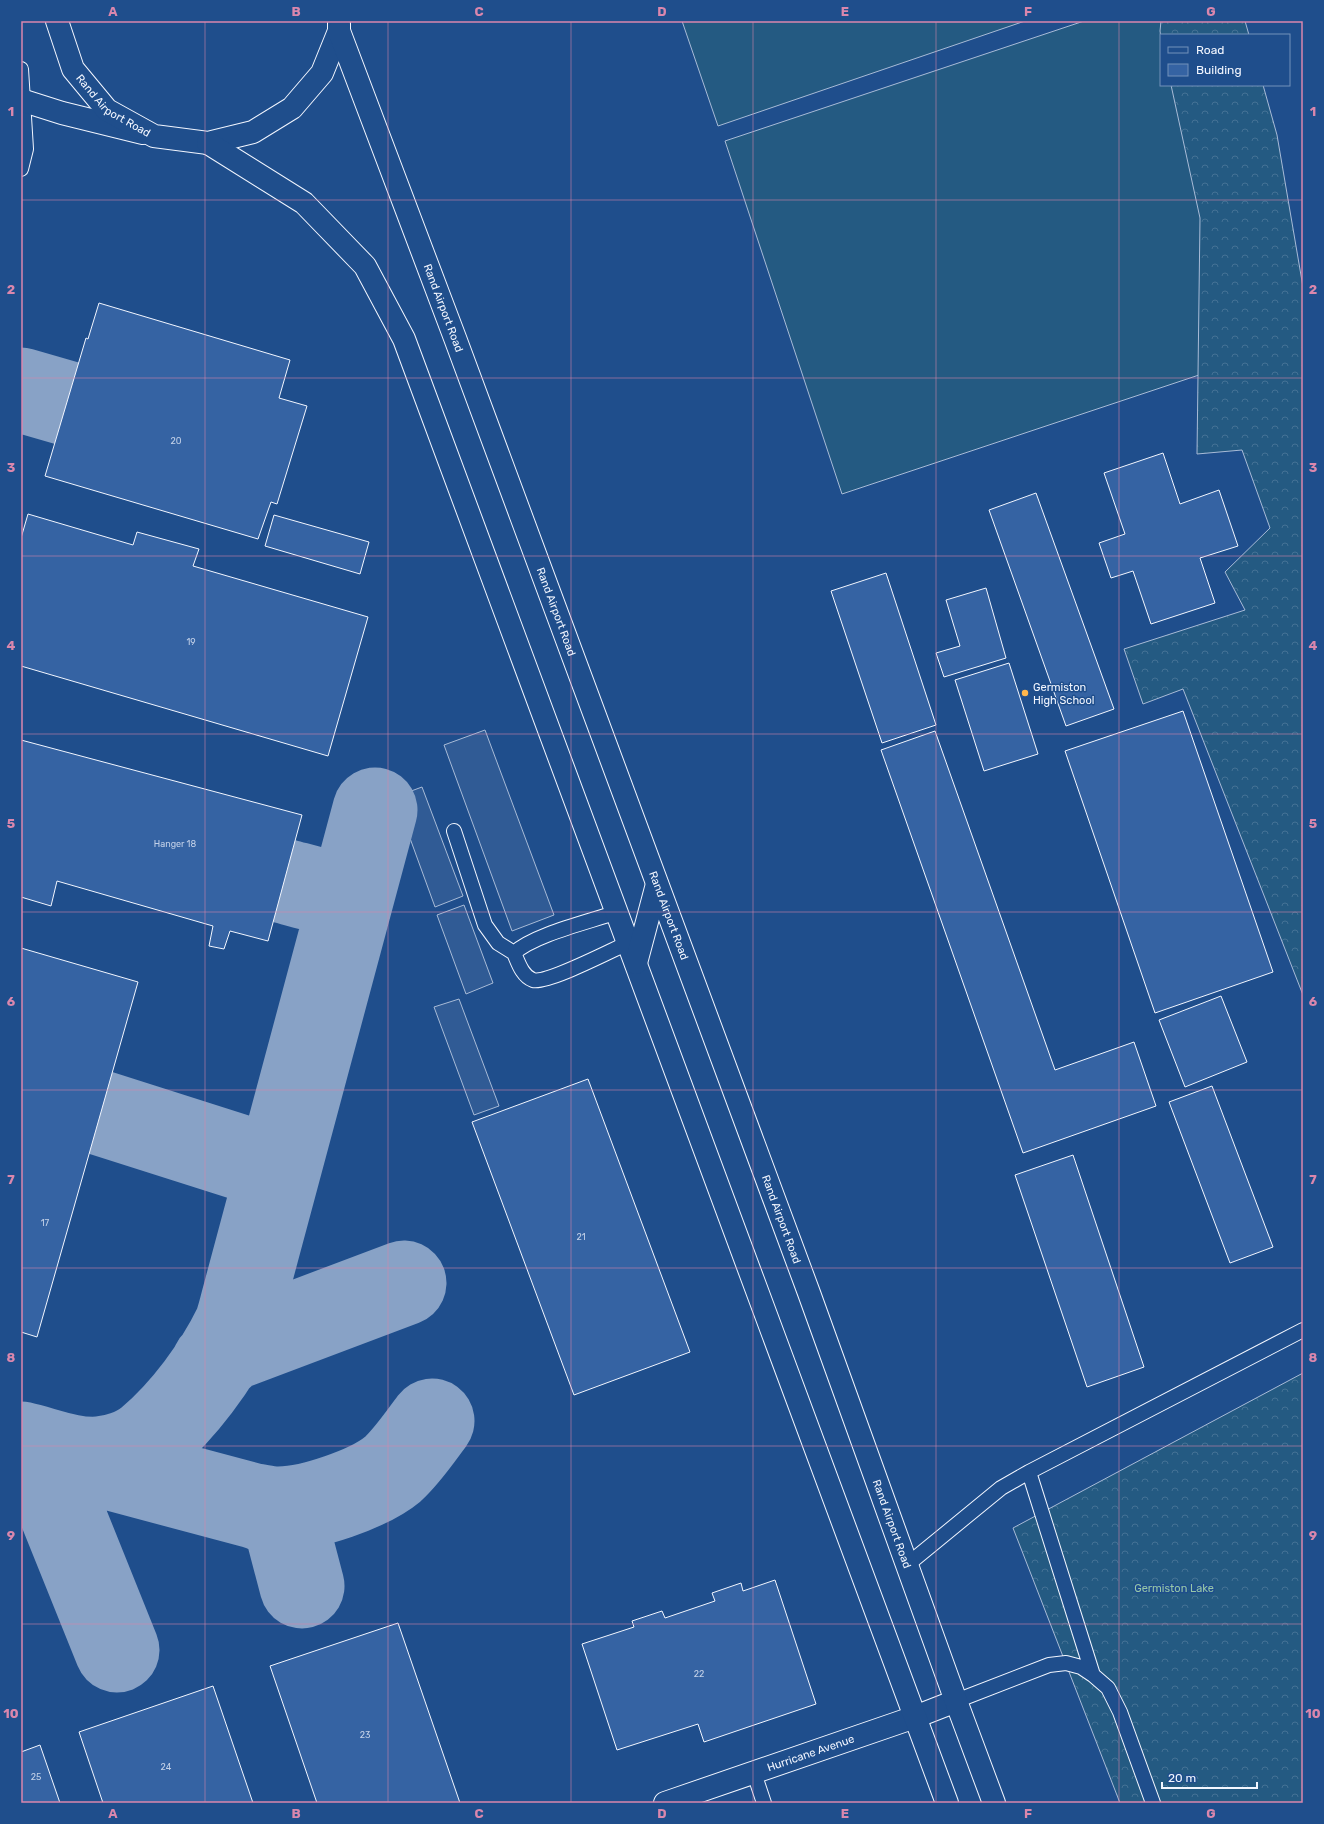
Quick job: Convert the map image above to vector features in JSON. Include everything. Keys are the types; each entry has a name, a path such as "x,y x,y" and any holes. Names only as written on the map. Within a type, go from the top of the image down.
{"street":[{"name":"Rand Airport Road","path":"57,21 73,69 107,110 154,136 208,143 253,132 292,108 322,73 339,26"},
{"name":"Rand Airport Road","path":"339,26 809,1293 994,1803"},
{"path":"22,100 62,113 154,136"},
{"name":"Rand Airport Road","path":"208,143 304,203 365,266 404,339 947,1803"},
{"path":"636,963 658,884"},
{"name":"Hurricane Avenue","path":"665,1803 916,1717 956,1701"}],"lane":[{"path":"21,69 26,149 21,169"},
{"path":"454,831 485,925 498,943 514,952 525,974 531,979 538,980 553,977 628,943"},
{"path":"514,952 522,946 539,938 617,912"},
{"path":"907,1565 995,1493 1029,1472 1303,1330"},
{"path":"1029,1472 1093,1675"},
{"path":"956,1701 1049,1665 1066,1662 1081,1667 1108,1688 1120,1712 1153,1803"},
{"path":"754,1773 764,1803"}],"green space":[{"path":"682,21 1025,21 718,126"},
{"path":"1084,21 1181,21 1162,34 1160,34 1160,86 1202,86 1289,345 842,494 725,141"},
{"path":"1161,21 1245,21 1249,34 1160,34"},
{"path":"1171,86 1263,86 1277,135 1303,287 1303,995 1183,689 1143,704 1124,649 1245,610 1225,572 1270,528 1242,450 1197,454 1200,218"},
{"name":"Germiston Lake","path":"1303,1373 1303,1803 1120,1803 1013,1528"}],"shaded area":[{"path":"485,730 554,915 512,931 444,745"},
{"path":"422,787 463,896 435,907 395,797"},
{"path":"464,905 493,983 466,994 437,915"},
{"path":"459,999 499,1106 474,1115 434,1007"}],"building":[{"path":"99,303 290,360 279,398 307,406 277,504 271,502 258,539 45,476 86,338 88,339"},
{"path":"1163,453 1180,504 1219,490 1238,546 1200,558 1215,603 1151,624 1133,571 1111,578 1099,543 1125,534 1104,473"},
{"path":"1036,493 1114,709 1066,726 989,510"},
{"path":"28,514 133,545 137,532 199,549 193,566 368,617 328,756 21,666 21,538"},
{"path":"274,515 369,542 360,574 265,546"},
{"path":"886,573 936,725 882,743 831,591"},
{"path":"986,588 1006,658 944,677 936,653 960,646 946,600"},
{"path":"1009,663 1038,754 984,771 955,680"},
{"path":"1183,711 1273,972 1155,1013 1065,751"},
{"path":"935,731 1055,1070 1134,1042 1156,1106 1023,1153 881,750"},
{"path":"21,740 302,815 268,941 230,931 224,949 209,946 213,926 57,881 51,906 21,897"},
{"path":"21,948 138,982 37,1337 21,1332"},
{"path":"1221,996 1247,1062 1185,1087 1159,1020"},
{"path":"588,1079 690,1352 574,1395 472,1122"},
{"path":"1212,1086 1273,1247 1230,1263 1169,1102"},
{"path":"1073,1155 1144,1367 1087,1387 1015,1175"},
{"path":"775,1580 816,1704 704,1742 698,1724 617,1750 582,1644 634,1627 632,1621 662,1611 665,1618 715,1601 712,1593 741,1583 743,1591"},
{"path":"398,1623 460,1803 317,1803 270,1666"},
{"path":"213,1686 253,1803 103,1803 79,1732"},
{"path":"40,1745 60,1803 21,1803 21,1752"}],"taxiway":[{"path":"21,390 66,403"},
{"path":"21,1444 69,1457 89,1459 112,1457 132,1451 149,1440 187,1402 209,1372 228,1341 236,1326 240,1314 375,810"},
{"path":"284,881 321,892 340,900 345,910 345,921"},
{"path":"101,1113 252,1161 262,1167 268,1174 272,1194"},
{"path":"214,1363 229,1349 404,1283"},
{"path":"254,1506 278,1509 306,1506 322,1502 369,1484 393,1469 414,1446 432,1421"},
{"path":"21,1445 33,1455 47,1476 117,1650"},
{"path":"78,1459 254,1506 273,1514 281,1520 287,1529 302,1586"}],"place":[{"name":"Germiston High School","path":"1025,693"}]}
